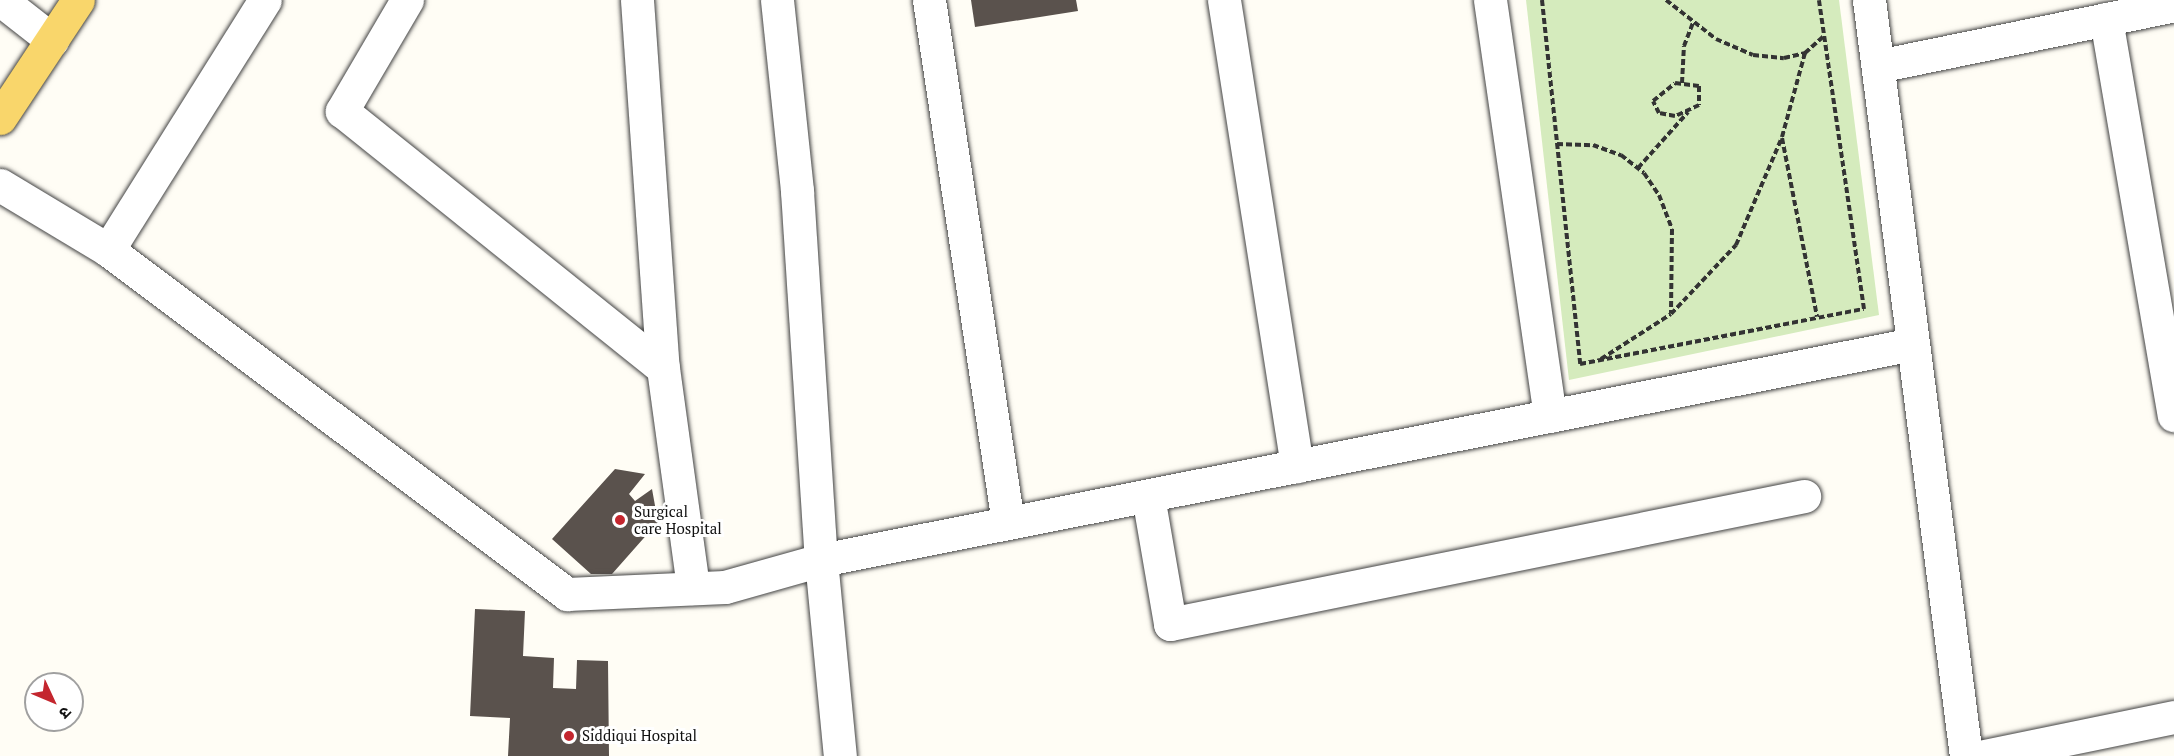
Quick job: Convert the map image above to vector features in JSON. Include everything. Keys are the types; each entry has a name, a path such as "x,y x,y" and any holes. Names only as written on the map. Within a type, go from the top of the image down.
{"main road":[{"path":"0,118 78,0"}],"street":[{"path":"1,0 52,40"},
{"path":"108,250 265,0"},
{"path":"407,0 342,111 663,368"},
{"path":"637,0 663,368 693,588"},
{"path":"777,0 797,191 822,560 840,756"},
{"path":"929,0 1008,523"},
{"path":"1224,0 1297,466"},
{"path":"1490,0 1550,416"},
{"path":"1869,0 1966,756"},
{"path":"1878,66 2174,5"},
{"path":"2106,19 2174,415"},
{"path":"0,185 108,250 567,594 725,587 822,560 1913,344"},
{"path":"1148,496 1170,624 1804,496"},
{"path":"1984,756 2174,717"}],"path":[{"path":"1542,0 1580,364 1864,309 1820,0"},
{"path":"1666,0 1716,39 1753,55 1784,58 1805,53 1825,36"},
{"path":"1682,84 1684,46 1693,23"},
{"path":"1598,361 1671,314 1736,245 1782,137 1799,87 1805,53"},
{"path":"1675,83 1699,86 1699,105 1690,109 1675,116 1659,113 1653,101 1675,83"},
{"path":"1638,168 1690,109"},
{"path":"1782,137 1817,317"},
{"path":"1557,144 1593,145 1621,155 1638,168 1659,195 1672,229 1671,314"}],"green space":[{"path":"1526,0 1839,0 1879,315 1569,380"}],"building":[{"path":"971,0 1076,0 1078,11 975,27"},
{"path":"615,469 645,474 629,494 635,501 652,489 658,522 612,574 591,574 552,539"},
{"path":"475,609 525,611 523,656 554,658 553,688 576,689 577,660 608,661 609,756 508,756 510,718 470,716"}],"place":[{"name":"Surgical care Hospital","path":"620,520"},
{"name":"Siddiqui Hospital","path":"569,736"}]}
